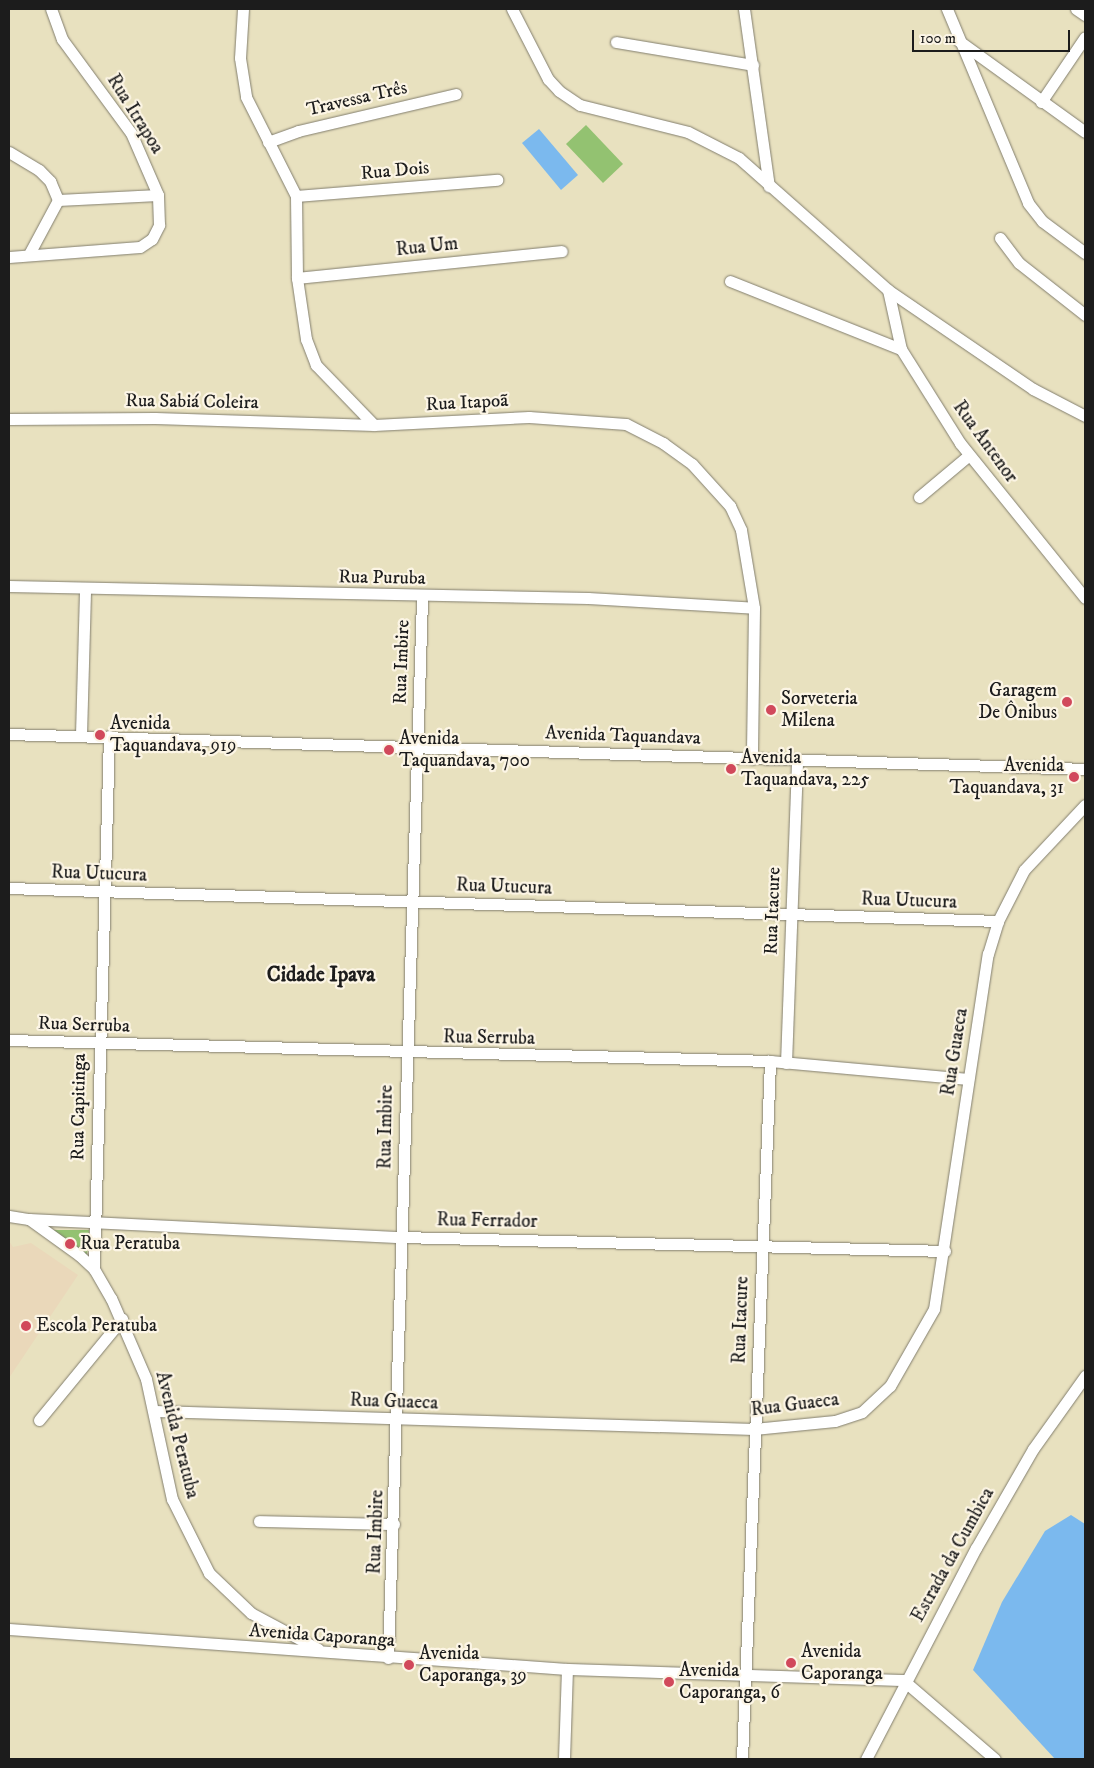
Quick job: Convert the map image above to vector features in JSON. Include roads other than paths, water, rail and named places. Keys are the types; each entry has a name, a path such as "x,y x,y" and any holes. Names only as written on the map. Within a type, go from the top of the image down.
{"street":[{"name":"Rua Itrapoa","path":"29,254 140,247 152,239 159,225 158,195 131,133 62,39 51,9"},
{"path":"243,9 240,58 246,97 296,196 297,278 306,339 316,365 374,425"},
{"path":"512,9 548,79 559,91 580,105 688,132 738,158 888,290 1033,389 1085,416"},
{"path":"744,9 769,186"},
{"path":"947,9 1028,203 1042,221 1085,253"},
{"path":"1076,9 1085,15"},
{"path":"1041,102 1085,37"},
{"path":"959,40 1041,102 1085,132"},
{"path":"616,42 753,65"},
{"name":"Travessa Três","path":"268,142 298,131 456,94"},
{"path":"9,152 39,170 50,181 58,200"},
{"name":"Rua Dois","path":"296,196 497,180"},
{"path":"58,200 158,195"},
{"path":"9,257 29,254 58,200"},
{"path":"1000,238 1020,263 1085,315"},
{"name":"Rua Um","path":"297,278 562,251"},
{"path":"730,281 900,349"},
{"name":"Rua Antenor","path":"888,290 900,349 969,455 1085,598"},
{"name":"Rua Itapoã","path":"374,425 529,417 626,424 663,443 692,464 730,506 749,557 754,608 752,759"},
{"name":"Rua Sabiá Coleira","path":"9,419 155,418 374,425"},
{"path":"919,497 969,455"},
{"name":"Rua Puruba","path":"9,586 422,597 588,598 754,608"},
{"path":"81,735 85,588"},
{"name":"Rua Imbire","path":"388,1658 398,1420 405,1054 422,597"},
{"name":"Avenida Taquandava","path":"9,734 1085,769"},
{"name":"Rua Capitinga","path":"94,1269 98,1043 106,893 109,736"},
{"name":"Rua Itacure","path":"786,1063 797,761"},
{"name":"Rua Guaeca","path":"154,1411 398,1420 754,1429 835,1421 862,1412 883,1392 928,1324 945,1251 968,1079 988,954 998,921 1024,870 1085,805"},
{"name":"Rua Utucura","path":"9,888 106,893 412,901 998,921"},
{"name":"Rua Serruba","path":"9,1040 405,1054 770,1061 968,1079"},
{"name":"Rua Itacure","path":"742,1759 752,1580 754,1429 770,1061"},
{"name":"Avenida Peratuba","path":"9,1216 29,1220 94,1269 122,1319 154,1411 172,1498 209,1573 251,1613 326,1652"},
{"name":"Rua Ferrador","path":"29,1220 402,1237 945,1251"},
{"path":"39,1420 122,1319"},
{"name":"Estrada da Cumbica","path":"866,1759 903,1680 1033,1450 1085,1376"},
{"path":"259,1522 394,1524"},
{"name":"Avenida Caporanga","path":"9,1629 388,1658 567,1669 903,1680"},
{"path":"564,1759 567,1669"},
{"path":"903,1680 995,1759"}],"water":[{"path":"539,129 578,175 561,190 522,143"},
{"path":"1071,1515 1085,1524 1085,1759 1055,1759 973,1670 1002,1602 1045,1531"}],"place":[{"name":"Garagem De Ônibus","path":"1067,702"},
{"name":"Sorveteria Milena","path":"771,710"},
{"name":"Avenida Taquandava, 919","path":"100,735"},
{"name":"Avenida Taquandava, 700","path":"389,750"},
{"name":"Avenida Taquandava, 225","path":"731,769"},
{"name":"Avenida Taquandava, 31","path":"1074,777"},
{"name":"Rua Peratuba","path":"70,1244"},
{"name":"Escola Peratuba","path":"26,1326"},
{"name":"Avenida Caporanga","path":"791,1663"},
{"name":"Avenida Caporanga, 39","path":"409,1665"},
{"name":"Avenida Caporanga, 6","path":"669,1682"}],"district":[{"name":"Cidade Ipava","path":"321,975"}]}
